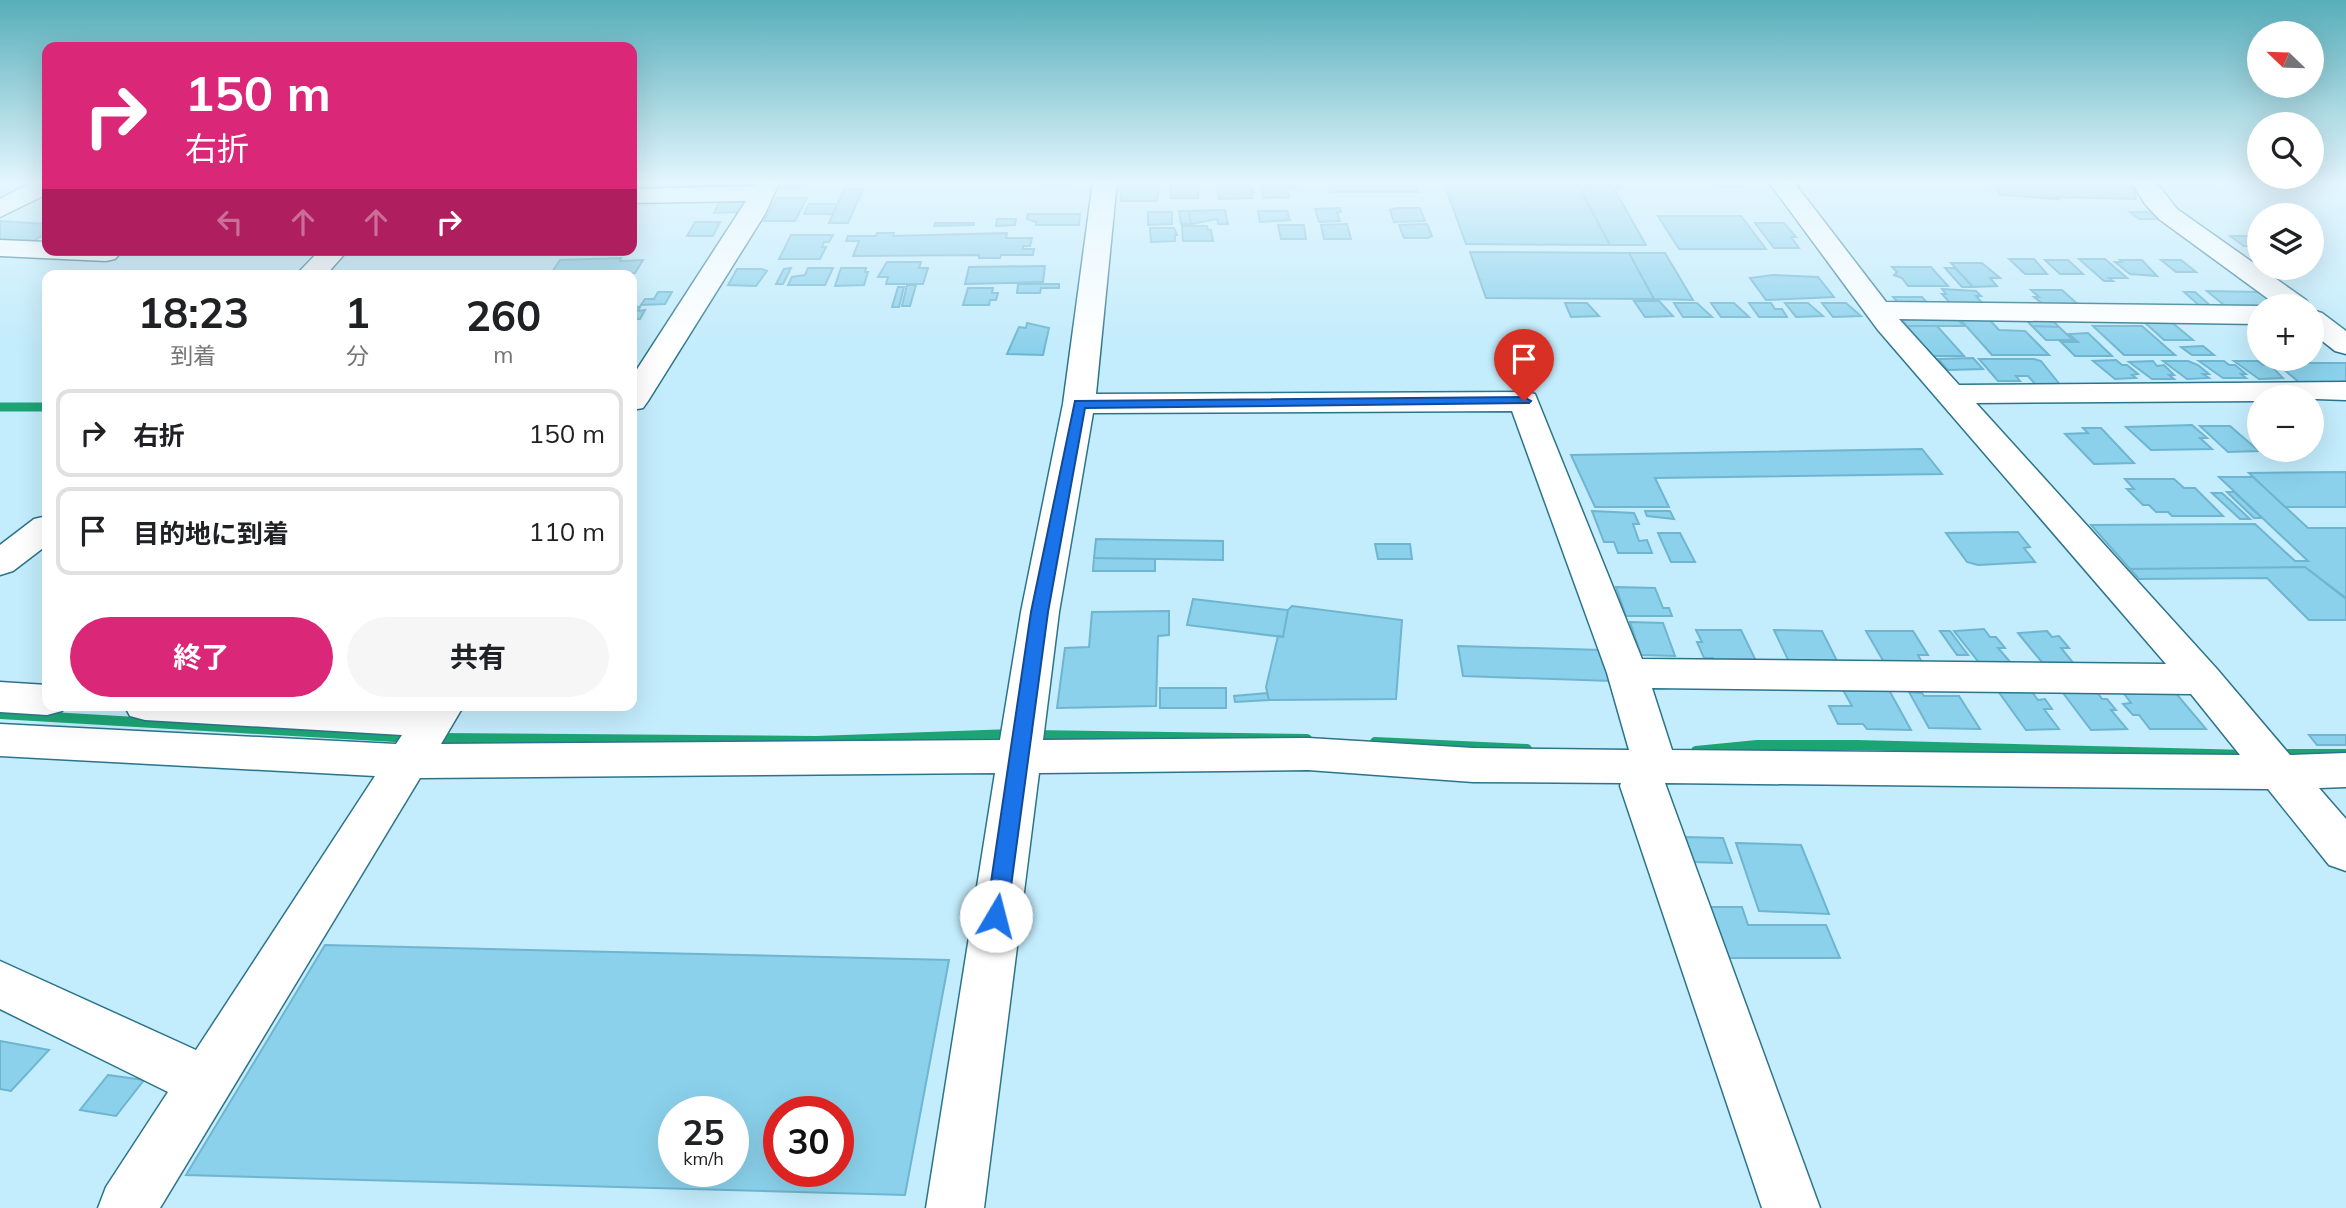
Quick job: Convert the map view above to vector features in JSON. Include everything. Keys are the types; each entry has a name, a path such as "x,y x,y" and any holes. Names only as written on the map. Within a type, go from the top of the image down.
{"street":[{"path":"637,393 734,237"},
{"path":"955,1208 1040,612 1079,404 1098,237"},
{"path":"1823,237 1878,310 1949,394 2202,679 2346,852"},
{"path":"2200,237 2278,294"},
{"path":"0,248 42,250"},
{"path":"315,270 329,256"},
{"path":"1878,310 2247,315"},
{"path":"2324,328 2346,345"},
{"path":"1949,394 2346,391"},
{"path":"1079,404 1524,401 1627,673 1654,761 1642,786 1791,1208"},
{"path":"0,563 42,531"},
{"path":"1627,673 2202,679"},
{"path":"0,697 42,700"},
{"path":"216,711 428,729 1019,756 1308,754 1474,765 1651,767 2268,760 2346,770"},
{"path":"0,740 428,729"},
{"path":"127,1208 428,729"},
{"path":"0,984 207,1083"}],"building":[{"path":"0,237 40,237 30,243 0,242"},
{"path":"790,237 832,237 829,242 824,242 822,247 826,247 820,259 779,259"},
{"path":"847,237 1032,238 1030,246 1023,246 1023,249 1034,249 1033,255 1001,255 1000,258 979,258 979,255 853,256 859,241 846,241"},
{"path":"1151,237 1175,237 1175,241 1151,242"},
{"path":"1183,237 1212,237 1213,241 1183,241"},
{"path":"1281,237 1306,239 1281,239"},
{"path":"1324,237 1351,239 1324,239"},
{"path":"1464,237 1606,237 1610,245 1466,244"},
{"path":"1606,237 1642,237 1646,245 1610,245"},
{"path":"1672,237 1757,237 1766,249 1679,249"},
{"path":"1766,237 1791,237 1799,248 1774,248"},
{"path":"2232,237 2247,237 2247,246 2244,246"},
{"path":"1470,252 1629,253 1654,299 1486,298"},
{"path":"1629,253 1665,253 1693,300 1654,299"},
{"path":"2009,259 2034,259 2047,274 2025,274"},
{"path":"2079,259 2105,259 2127,278 2109,278 2113,281 2104,281"},
{"path":"560,260 643,260 637,270 553,270"},
{"path":"2045,260 2068,260 2083,274 2060,274"},
{"path":"2120,260 2142,260 2157,276 2130,274 2115,262 2122,262"},
{"path":"2161,260 2181,260 2196,272 2176,272"},
{"path":"887,262 921,262 919,268 928,268 923,284 886,284 888,277 878,277"},
{"path":"1951,263 1982,263 2000,278 1990,278 1997,286 1973,287"},
{"path":"1045,266 1043,282 965,284 969,267"},
{"path":"1892,267 1931,267 1948,286 1908,286 1902,278 1894,275 1897,272"},
{"path":"791,268 783,284 776,284 784,269"},
{"path":"808,268 833,268 825,285 788,285 792,277 805,275"},
{"path":"841,268 866,268 865,272 868,272 864,285 835,286"},
{"path":"1945,268 1955,268 1973,287 1962,287"},
{"path":"737,269 767,271 756,286 728,285"},
{"path":"1773,275 1818,277 1834,297 1766,300 1750,278"},
{"path":"1018,284 1059,284 1059,288 1041,288 1040,293 1017,293"},
{"path":"907,285 916,285 910,306 902,306"},
{"path":"898,287 904,287 899,307 892,307"},
{"path":"968,288 993,288 992,293 998,293 996,300 990,300 989,305 963,305"},
{"path":"1942,289 1976,291 1981,296 1976,296 1986,307 1951,304 1942,294 1946,294"},
{"path":"2031,290 2062,290 2082,308 2048,308 2034,297 2039,297"},
{"path":"2207,291 2262,294 2247,294 2247,310 2230,310"},
{"path":"658,292 672,292 665,304 641,305 645,299 654,299"},
{"path":"2184,292 2195,292 2212,307 2201,307"},
{"path":"1893,297 1922,297 1930,306 1901,306"},
{"path":"1634,301 1659,301 1673,316 1645,317"},
{"path":"1565,303 1587,303 1599,316 1571,317"},
{"path":"1674,303 1697,303 1712,317 1683,317"},
{"path":"1711,303 1734,303 1749,317 1721,317"},
{"path":"1749,303 1771,303 1775,309 1782,309 1787,317 1759,317"},
{"path":"1785,303 1808,303 1823,316 1796,317"},
{"path":"1822,303 1846,303 1861,316 1833,317"},
{"path":"637,307 640,307 638,311 645,310 640,319 637,319"},
{"path":"1898,315 1954,315 1964,326 1907,326"},
{"path":"2023,317 2049,317 2059,327 2032,326"},
{"path":"1959,318 1988,318 1999,330 2025,331 2049,355 1992,355"},
{"path":"2142,320 2169,320 2193,340 2164,340"},
{"path":"1027,323 1049,328 1043,355 1007,354 1019,327 1026,328"},
{"path":"1907,326 1937,326 1964,356 1932,356"},
{"path":"2032,326 2059,327 2073,340 2046,340"},
{"path":"2093,326 2142,326 2175,355 2124,355"},
{"path":"2088,333 2112,356 2075,356 2061,342 2078,342 2069,334"},
{"path":"2203,346 2214,355 2192,355 2181,347"},
{"path":"1973,358 1983,369 1948,370 1938,359"},
{"path":"1979,359 2041,361 2061,386 2037,386 2028,376 2016,376 2020,381 1998,381"},
{"path":"2116,360 2138,374 2132,375 2136,378 2115,379 2093,361"},
{"path":"2153,361 2157,366 2164,365 2174,375 2169,375 2174,379 2152,379 2129,362"},
{"path":"2163,361 2188,361 2198,365 2209,374 2203,374 2209,378 2187,379"},
{"path":"2199,361 2224,361 2235,365 2246,374 2241,374 2246,378 2223,378"},
{"path":"2234,361 2247,361 2247,370"},
{"path":"2324,363 2346,363 2346,383 2300,383 2286,371 2324,371"},
{"path":"2248,371 2276,371 2283,378 2259,379"},
{"path":"2192,425 2207,438 2200,438 2212,449 2151,450 2126,427"},
{"path":"2200,426 2230,426 2247,441 2247,451 2228,452"},
{"path":"2083,428 2101,428 2134,463 2094,464 2065,434 2088,433"},
{"path":"1922,449 1942,474 1655,478 1669,507 1595,507 1571,455"},
{"path":"2346,472 2346,507 2285,507 2249,473"},
{"path":"2219,477 2253,477 2308,528 2346,528 2346,598 2305,567 2130,569 2091,525 2255,524 2295,561 2308,561"},
{"path":"2125,479 2174,479 2184,488 2195,488 2223,516 2172,516 2168,512 2156,512 2149,505 2143,505 2127,489 2134,489"},
{"path":"2227,492 2234,492 2262,518 2254,518"},
{"path":"2212,493 2222,493 2250,519 2240,519"},
{"path":"1592,511 1634,513 1639,524 1633,524 1639,541 1647,540 1652,553 1618,553 1614,542 1604,542"},
{"path":"1645,511 1670,511 1674,519 1647,516"},
{"path":"2018,532 2030,547 2024,548 2035,562 1978,565 1967,562 1946,533"},
{"path":"1658,533 1680,533 1695,562 1671,562"},
{"path":"1096,539 1223,541 1223,560 1094,558"},
{"path":"1375,544 1410,544 1412,559 1378,559"},
{"path":"1094,558 1155,559 1155,571 1093,571"},
{"path":"2305,567 2346,599 2346,620 2309,620 2267,578 2139,579 2130,569"},
{"path":"1616,587 1655,588 1663,608 1669,608 1672,616 1626,616"},
{"path":"1193,599 1288,610 1283,637 1187,625"},
{"path":"1292,606 1402,620 1396,699 1269,700 1266,687 1278,636 1283,637 1288,610"},
{"path":"1169,611 1169,635 1158,636 1156,706 1057,708 1065,648 1089,647 1092,612"},
{"path":"1630,622 1663,623 1675,656 1641,655"},
{"path":"1984,629 1990,637 1996,637 2005,648 1998,648 2011,663 1981,665 1954,631"},
{"path":"1696,630 1741,630 1757,663 1716,663 1713,658 1704,658 1697,642 1702,642"},
{"path":"1774,630 1822,631 1837,661 1804,660 1806,664 1790,664"},
{"path":"1866,631 1913,631 1928,655 1918,655 1923,664 1885,664"},
{"path":"1940,631 1950,631 1968,655 1957,655"},
{"path":"2047,631 2052,637 2059,636 2069,648 2061,648 2075,665 2045,666 2018,633"},
{"path":"1458,646 1602,650 1611,681 1463,676"},
{"path":"1160,688 1226,688 1226,708 1160,708"},
{"path":"1843,690 1889,690 1911,730 1867,729 1863,724 1838,724 1829,706 1852,706"},
{"path":"1998,691 2032,692 2038,700 2045,699 2052,709 2044,709 2059,729 2026,730"},
{"path":"2122,691 2174,691 2206,729 2150,729 2139,715 2133,715 2123,704 2131,703"},
{"path":"1909,692 1922,693 1924,696 1959,696 1980,729 1929,728"},
{"path":"2097,692 2116,710 2111,710 2127,729 2091,730 2063,693"},
{"path":"1267,693 1269,700 1235,702 1234,696"},
{"path":"2309,735 2346,735 2346,745 2317,745"},
{"path":"1684,837 1723,838 1732,863 1692,862"},
{"path":"1736,843 1801,845 1829,914 1759,911"},
{"path":"1706,907 1742,907 1748,925 1826,925 1840,958 1725,958"},
{"path":"325,945 949,960 905,1195 186,1175"},
{"path":"0,1041 49,1050 11,1091 0,1089"},
{"path":"108,1075 144,1080 116,1116 80,1110"}],"waterway":[{"path":"0,407 42,407"},
{"path":"0,714 412,738"},
{"path":"434,738 816,741 1013,734"},
{"path":"1032,735 1307,739"},
{"path":"1375,742 1527,749"},
{"path":"1696,751 1757,745 1857,745 2248,755"},
{"path":"2277,754 2346,754"}],"route":[{"path":"996,916 1040,612 1079,404 1524,401"}]}
